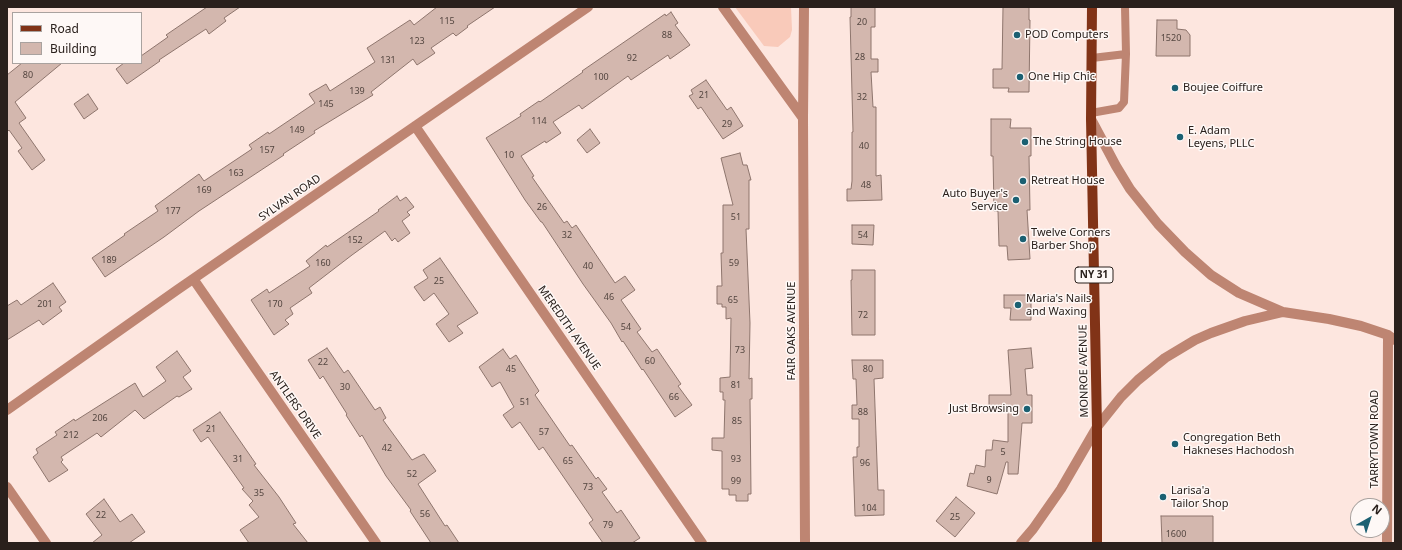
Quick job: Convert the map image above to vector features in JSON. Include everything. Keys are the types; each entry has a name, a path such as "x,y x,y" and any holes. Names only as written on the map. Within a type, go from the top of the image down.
{"main road":[{"name":"MONROE AVENUE","path":"1092,7 1091,116 1097,427 1097,543"}],"street":[{"name":"SYLVAN ROAD","path":"7,410 588,7"},
{"path":"723,7 803,118"},
{"name":"FAIR OAKS AVENUE","path":"804,7 803,118 805,543"},
{"path":"1091,116 1116,166 1130,188 1158,224 1185,252 1211,275 1240,293 1283,312 1361,326 1392,337"},
{"name":"MEREDITH AVENUE","path":"415,126 702,543"},
{"name":"ANTLERS DRIVE","path":"194,280 376,543"},
{"path":"1021,543 1033,529 1061,489 1097,427 1121,397 1138,380 1171,354 1195,340 1245,321 1283,312"},
{"name":"TARRYTOWN ROAD","path":"1386,543 1392,337"},
{"path":"7,487 46,543"}],"lane":[{"path":"1091,116 1119,108 1124,102 1126,54 1125,7"},
{"path":"1092,58 1126,54"}],"shaded area":[{"path":"735,7 791,7 792,30 790,37 778,47 764,46"}],"building":[{"path":"207,7 240,7 224,18 226,21 209,34 206,29 159,60 160,61 127,84 116,69 123,64 142,64 142,55 168,37 166,35"},
{"path":"437,7 495,7 467,26 468,27 456,36 453,33 431,48 435,53 417,65 413,59 371,92 373,95 314,131 315,133 283,154 284,155 199,211 105,277 92,258 158,211 155,206 199,174 204,181 252,149 249,145 268,132 269,134 315,103 309,94 326,84 330,91 375,62 367,48 410,20 414,25"},
{"path":"851,7 875,7 875,27 871,27 871,59 878,59 878,72 871,72 873,107 876,107 876,176 881,175 882,200 847,201 847,189 851,189 852,181 853,132"},
{"path":"1003,7 1029,7 1029,92 1008,92 1009,88 993,88 993,69 1002,69"},
{"path":"671,12 678,23 675,25 690,45 670,59 668,55 631,80 628,76 582,109 579,105 553,122 561,133 521,156 534,176 532,177 564,223 567,221 572,228 576,225 615,283 625,276 635,290 621,300 641,329 637,332 652,352 657,349 681,384 678,386 692,405 675,417 643,369 642,370 623,341 622,342 611,323 542,222 525,200 486,138 521,116 520,114 539,101 540,102 665,14 666,16"},
{"path":"1157,20 1177,20 1177,29 1186,30 1190,35 1190,56 1156,56"},
{"path":"21,64 61,64 15,102 26,118 19,123 45,160 32,170 18,151 22,148 9,130 7,132 7,75"},
{"path":"706,80 727,110 731,107 743,126 723,139 701,107 698,109 689,96 693,94 691,90"},
{"path":"88,94 98,109 84,119 74,104"},
{"path":"991,119 1011,119 1010,128 1031,128 1031,156 1029,156 1030,210 1027,210 1030,259 1008,260 1007,246 999,246 998,211 994,211 993,156 991,156"},
{"path":"590,129 600,143 587,153 577,140"},
{"path":"740,153 743,165 747,165 751,180 749,180 749,229 746,229 750,323 749,379 752,378 752,399 750,399 751,494 748,494 748,501 736,501 736,495 729,495 729,489 722,489 722,451 712,450 712,438 724,438 725,400 723,400 723,392 720,392 720,378 730,377 731,318 726,319 726,307 722,307 722,304 717,304 717,286 722,286 721,253 723,253 723,205 733,205 721,158"},
{"path":"397,196 400,201 406,197 414,207 407,212 410,215 402,221 410,233 398,242 395,238 392,241 385,231 352,255 309,288 312,293 290,308 293,314 285,320 289,324 274,335 251,300 267,289 269,293 310,266 306,261 326,245 327,247 379,211 378,210"},
{"path":"852,225 874,225 873,245 852,244"},
{"path":"440,258 478,313 457,326 463,333 449,342 436,324 449,314 434,293 424,301 414,287 428,278 423,270"},
{"path":"852,270 875,270 875,335 852,335"},
{"path":"53,283 66,302 59,307 62,311 43,325 39,320 7,340 7,306 17,300 21,305"},
{"path":"1004,295 1031,295 1031,320 1010,320 1011,308 1004,308"},
{"path":"327,348 344,373 348,370 375,410 380,407 386,418 383,420 412,460 424,454 436,471 418,484 445,526 447,525 459,543 431,543 410,511 411,510 386,476 362,435 360,437 323,376 320,379 308,360"},
{"path":"1031,348 1033,368 1025,369 1027,395 1032,395 1032,423 1022,423 1018,474 1008,474 1008,462 1006,462 997,494 967,486 970,473 974,474 976,465 985,467 986,450 992,450 993,440 1008,442 1008,412 989,412 989,395 1011,395 1008,350"},
{"path":"503,349 510,359 516,355 539,391 535,395 570,446 572,445 596,479 598,477 607,489 602,492 617,513 621,510 640,538 632,543 603,543 589,523 593,520 543,447 539,450 520,422 512,428 503,415 514,407 500,382 492,387 479,367"},
{"path":"177,351 191,371 183,377 192,389 179,397 177,396 144,419 135,410 101,437 97,433 61,457 63,460 61,462 68,470 49,482 33,457 38,453 36,449 57,435 55,432 74,419 75,421 135,383 143,397 166,381 156,367"},
{"path":"852,360 883,360 883,378 874,379 878,490 884,490 884,515 855,516 853,457 857,457 857,447 859,447 859,419 852,419 852,405 857,405 856,379 853,379"},
{"path":"220,412 256,464 254,465 279,497 296,523 293,524 308,543 249,543 240,530 259,517 249,505 253,501 242,489 244,488 208,437 201,442 193,430"},
{"path":"956,497 975,513 955,537 936,521"},
{"path":"104,499 120,522 132,514 145,532 129,543 92,543 102,535 86,514"},
{"path":"1161,516 1213,516 1213,543 1162,543"}],"place":[{"name":"POD Computers","path":"1017,35"},
{"name":"One Hip Chic","path":"1020,77"},
{"name":"Boujee Coiffure","path":"1175,88"},
{"name":"E. Adam Leyens, PLLC","path":"1180,137"},
{"name":"The String House","path":"1025,142"},
{"name":"Retreat House","path":"1023,181"},
{"name":"Auto Buyer's Service","path":"1016,200"},
{"name":"Twelve Corners Barber Shop","path":"1023,239"},
{"name":"Maria's Nails and Waxing","path":"1018,305"},
{"name":"Just Browsing","path":"1027,409"},
{"name":"Congregation Beth Hakneses Hachodosh","path":"1175,444"},
{"name":"Larisa'a Tailor Shop","path":"1163,497"}]}
